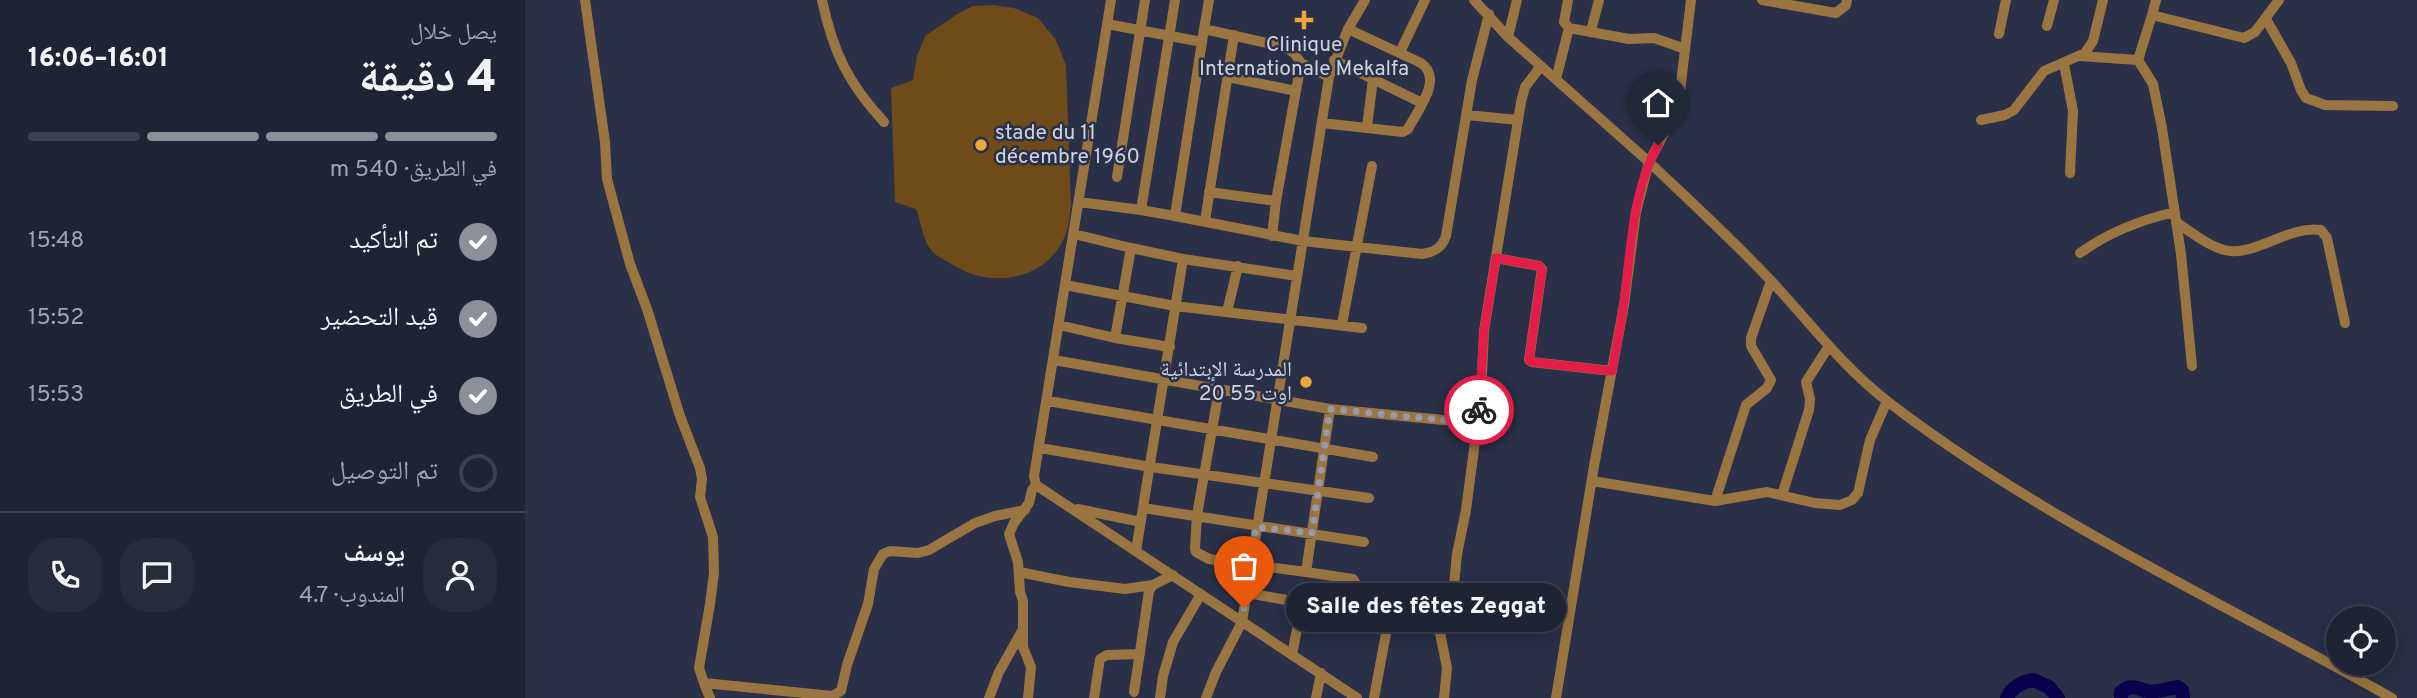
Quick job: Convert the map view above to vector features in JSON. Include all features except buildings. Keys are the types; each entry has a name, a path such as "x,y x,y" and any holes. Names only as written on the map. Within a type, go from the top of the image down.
{"street":[{"path":"585,0 605,142 607,179 630,264 700,468 700,496 713,537 710,604 699,668 710,698"},
{"path":"822,0 840,63 861,98 884,122"},
{"path":"1111,0 1034,476 1036,485 1357,698"},
{"path":"1117,177 1145,0"},
{"path":"1141,210 1175,0"},
{"path":"1175,216 1209,0"},
{"path":"1206,698 1209,686 1242,622 1329,77 1348,29 1365,0"},
{"path":"1400,52 1425,0"},
{"path":"1474,0 1509,37 1649,162 1771,281 1829,346 1887,401 1999,481 2121,552 2392,698"},
{"path":"1509,37 1517,0"},
{"path":"1568,0 1563,22 1569,28 1629,39 1654,38 1685,49"},
{"path":"1591,31 1599,0"},
{"path":"1556,698 1624,305 1636,212 1649,162 1674,115 1680,91 1691,0"},
{"path":"1762,0 1836,13 1846,5 1847,0"},
{"path":"2000,34 2006,0"},
{"path":"2047,26 2054,0"},
{"path":"1982,120 2014,110 2044,71 2085,53 2093,41 2103,0"},
{"path":"2156,0 2139,61 2153,84 2162,128 2192,366"},
{"path":"2152,15 2245,38 2255,32 2279,0"},
{"path":"1079,201 1205,221 1303,241 1422,254 1433,252 1444,242 1472,80 1489,14"},
{"path":"2266,19 2291,63 2306,98 2325,105 2393,106"},
{"path":"1107,23 1202,42"},
{"path":"1556,79 1569,28"},
{"path":"1204,29 1285,47 1294,53 1301,63 1329,77"},
{"path":"1322,122 1396,133 1406,131 1430,85 1428,68 1400,52 1348,29"},
{"path":"1205,221 1234,35"},
{"path":"2080,56 2139,61"},
{"path":"1334,61 1422,103"},
{"path":"1272,236 1301,63"},
{"path":"2064,64 2073,111 2070,173"},
{"path":"1444,698 1447,668 1439,636 1441,622 1453,606 1457,554 1477,429 1484,331 1525,87 1541,66"},
{"path":"1228,77 1296,91"},
{"path":"1367,127 1373,79"},
{"path":"1466,115 1518,120"},
{"path":"1342,324 1372,166"},
{"path":"1209,192 1276,201"},
{"path":"2080,253 2101,239 2145,219 2175,217 2217,247 2236,251 2305,230 2321,230 2327,238 2345,323"},
{"path":"1074,234 1183,259 1297,276"},
{"path":"1115,338 1131,248"},
{"path":"1496,258 1539,266 1542,270 1529,360 1612,371"},
{"path":"1136,551 1183,259"},
{"path":"1227,312 1238,267"},
{"path":"1715,500 1746,405 1767,388 1771,380 1751,346 1751,338 1771,281"},
{"path":"1065,285 1175,306 1362,328"},
{"path":"1059,325 1170,347"},
{"path":"1782,495 1809,410 1811,398 1807,382 1829,346"},
{"path":"1054,360 1330,409 1454,421 1477,429"},
{"path":"1219,390 1197,516 1196,552 1209,559 1353,579 1358,587 1353,610 1349,611 1247,593"},
{"path":"1048,401 1373,457"},
{"path":"1592,481 1715,500 1767,492 1833,505 1852,500 1861,485 1873,431 1887,401"},
{"path":"1306,572 1330,409"},
{"path":"1040,447 1151,467 1369,498"},
{"path":"1028,698 1031,667 1023,647 1025,613 1019,572 1009,534 1029,503 1036,485"},
{"path":"1072,508 1141,522"},
{"path":"1143,508 1364,542"},
{"path":"704,683 832,696 838,694 868,604 874,569 883,554 890,551 918,553 929,550 975,523 1025,510"},
{"path":"1019,572 1125,589 1153,585 1173,575"},
{"path":"1134,692 1149,592 1153,585"},
{"path":"1160,698 1173,642 1201,594"},
{"path":"1292,655 1302,603"},
{"path":"1374,698 1390,612 1409,612 1441,622"},
{"path":"989,698 999,672 1024,628"},
{"path":"1094,698 1100,659 1107,655 1140,654"},
{"path":"1316,698 1321,673"}],"shaded area":[{"name":"stade du 11 décembre 1960","path":"973,6 1014,8 1038,18 1056,40 1066,65 1071,206 1068,227 1061,245 1050,259 1036,269 1004,278 969,273 938,256 926,241 916,209 895,202 891,88 913,80 917,56 925,36"}],"waterway":[{"path":"2007,698 2018,686 2033,680 2049,687 2058,698"},
{"path":"2121,698 2121,692 2135,687 2152,691 2178,687 2182,690 2183,698"}],"way so far":[{"path":"1244,608 1256,527 1312,533 1330,409 1454,421 1477,429 1479,410"}],"place":[{"name":"Clinique Internationale Mekalfa","path":"1304,20"},
{"name":"stade du 11 décembre 1960","path":"981,145"},
{"name":"المدرسة الإبتدائية 20 اوت 55","path":"1306,382"},
{"name":"Salle des fêtes Zeggat","path":"1244,608"}],"route":[{"path":"1479,410 1484,331 1496,258 1539,266 1542,270 1529,360 1565,367 1612,371 1636,212 1649,162 1658,145"}]}
